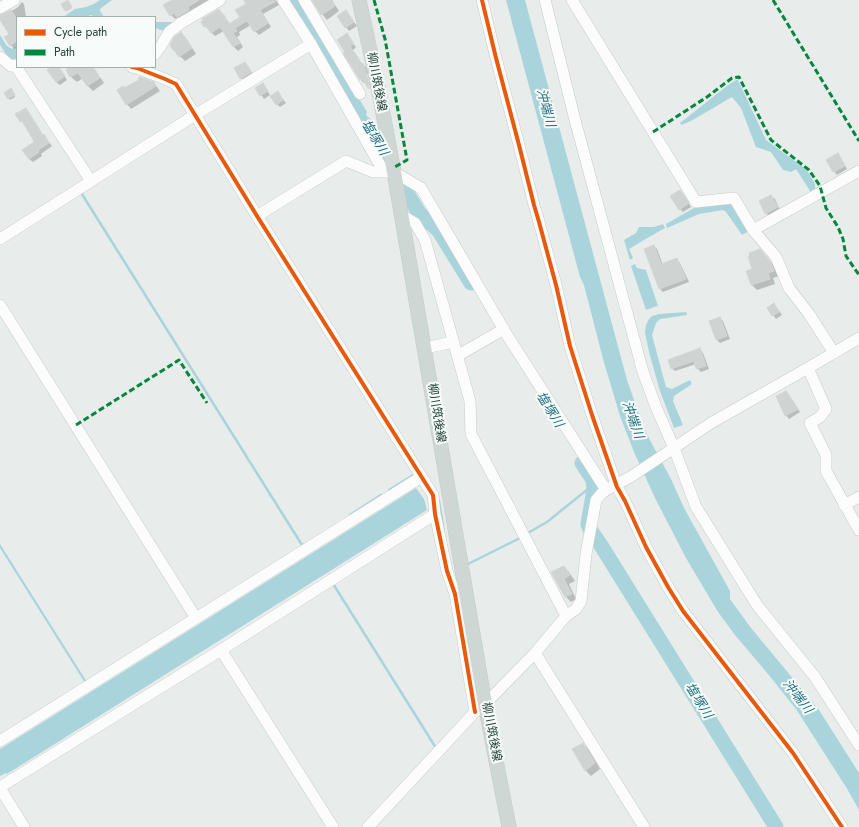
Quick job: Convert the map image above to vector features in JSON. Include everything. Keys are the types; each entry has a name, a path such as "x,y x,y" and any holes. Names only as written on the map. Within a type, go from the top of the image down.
{"main road":[{"name":"柳川筑後線","path":"359,0 377,82 389,172 401,215 425,348 480,708 509,827"}],"street":[{"path":"0,8 14,0"},
{"path":"156,53 169,32 181,23 220,0"},
{"path":"283,0 389,172"},
{"path":"304,0 360,94"},
{"path":"482,0 556,285 570,346 616,484 668,587 684,611 793,753 842,827"},
{"path":"544,0 643,372 670,451 696,507 752,599 815,677 859,745"},
{"path":"572,0 696,202 734,198 753,230 776,257 789,288 809,314 834,353"},
{"path":"0,239 310,44"},
{"path":"0,57 11,66 16,65"},
{"path":"18,68 91,181"},
{"path":"139,68 176,84 257,216 433,495 435,514 446,571 455,594 480,708"},
{"path":"257,216 346,161 373,172 389,172 421,188 504,329 606,490"},
{"path":"753,230 859,171"},
{"path":"401,215 415,223 425,240 470,401 471,434 566,616"},
{"path":"0,305 196,618"},
{"path":"457,356 504,329"},
{"path":"368,827 480,708 535,653 566,616 576,609 580,601 586,554 596,500 600,494 632,476 711,423 859,338"},
{"path":"425,348 453,342"},
{"path":"808,368 826,408 820,417 810,423 826,455 826,471 859,530"},
{"path":"0,741 422,477"},
{"path":"844,505 859,496"},
{"path":"24,827 0,787 221,650 435,514"},
{"path":"221,650 333,827"},
{"path":"535,653 644,827"}],"water":[{"path":"100,0 112,0 100,9 103,16 64,16 75,9 94,4"},
{"name":"塩塚川","path":"288,0 298,0 367,112 366,114 378,138 373,147"},
{"name":"沖端川","path":"506,0 525,0 627,380 644,428 671,479 684,508 730,591 730,599 751,628 819,710 859,773 859,810 796,709 718,612 686,558 655,498 634,452 620,416 603,359"},
{"path":"156,22 174,22 174,24 164,31 156,28"},
{"path":"0,35 7,46 12,49 16,47 16,59 11,59 8,57 0,45"},
{"path":"738,80 766,140 808,172 815,184 815,192 812,194 796,169 791,172 783,170 771,152 756,147 741,108 732,97 691,121 681,125 680,123"},
{"path":"730,200 749,231 742,235 723,210 699,214 667,228 666,224 694,208"},
{"path":"663,224 665,228 629,249 633,258 630,260 624,240 636,233 639,227 654,227"},
{"path":"635,264 637,268 646,270 658,306 646,310 631,266"},
{"path":"686,312 687,315 660,319 656,323 652,335 666,387 672,389 690,380 692,384 674,396 673,401 683,425 674,428 660,391 645,332 646,325 652,316"},
{"path":"416,488 424,499 427,510 7,774 6,773 0,776 0,749"},
{"path":"0,544 87,682 85,683 0,548"}],"building":[{"path":"68,0 72,7 65,11 61,4"},
{"path":"172,0 199,0 188,7 189,10 177,17 174,13 170,16 163,5"},
{"path":"244,0 276,1 260,10 268,23 254,32 247,21 235,28 237,31 233,33 240,43 233,47 220,27 211,33 201,22 203,21 202,19 219,9 229,24 240,17 235,10 246,4"},
{"path":"312,0 331,0 335,6 321,15"},
{"path":"11,10 16,18 16,42 10,46 4,37 9,34 0,20 0,15"},
{"path":"346,10 354,22 345,28 337,16"},
{"path":"181,32 192,48 179,57 170,45 174,37"},
{"path":"347,33 354,44 350,46 362,64 363,63 368,79 369,89 362,79 360,80 343,53 345,52 337,40"},
{"path":"245,62 251,72 240,79 234,68"},
{"path":"50,68 60,68 65,76 56,82 47,70"},
{"path":"69,68 94,68 100,78 87,86 78,73 70,77 66,70"},
{"path":"140,77 154,82 156,86 126,105 117,90 139,80 138,78"},
{"path":"263,83 268,91 260,96 255,88"},
{"path":"11,88 15,95 8,99 4,93"},
{"path":"278,91 283,100 276,105 270,96"},
{"path":"26,108 49,143 38,150 39,152 29,159 22,150 34,141 22,121 20,122 15,114"},
{"path":"838,153 845,166 833,172 826,160"},
{"path":"680,190 689,203 679,210 670,196"},
{"path":"771,195 778,207 765,214 759,201"},
{"path":"654,245 661,264 677,258 686,279 659,289 644,249"},
{"path":"760,249 770,261 774,271 768,273 770,279 751,285 746,271 752,269 748,256 750,256 749,253"},
{"path":"774,303 779,312 772,316 767,308"},
{"path":"720,317 727,336 716,340 709,321"},
{"path":"700,348 706,366 696,369 694,361 671,369 668,360"},
{"path":"786,391 798,409 785,416 776,396"},
{"path":"564,566 570,575 564,579 572,594 565,597 551,572"},
{"path":"583,743 595,763 585,771 572,749"}],"waterway":[{"name":"塩塚川","path":"365,124 419,213 439,231 471,283"},
{"path":"80,191 302,545 305,544"},
{"name":"塩塚川","path":"582,463 593,480 594,489 588,524 591,531 776,827"},
{"path":"389,490 415,474"},
{"path":"526,534 547,522 593,485"},
{"path":"350,515 381,495"},
{"path":"439,501 444,532"},
{"path":"466,565 522,537"},
{"path":"332,582 436,748"}],"marked path":[{"path":"374,0 385,39 407,160 393,168"},
{"path":"773,0 859,141"},
{"path":"653,132 707,97 732,78 739,77 771,140 809,170 820,186 826,208 838,227 843,239 846,256 859,275"},
{"path":"76,425 179,360 207,403"}],"cycle path":[{"path":"482,0 556,285 570,346 617,487 646,547 683,611 793,753 842,827"},
{"path":"137,68 176,84 257,216 433,495 435,514 447,571 455,594 475,712"}]}
